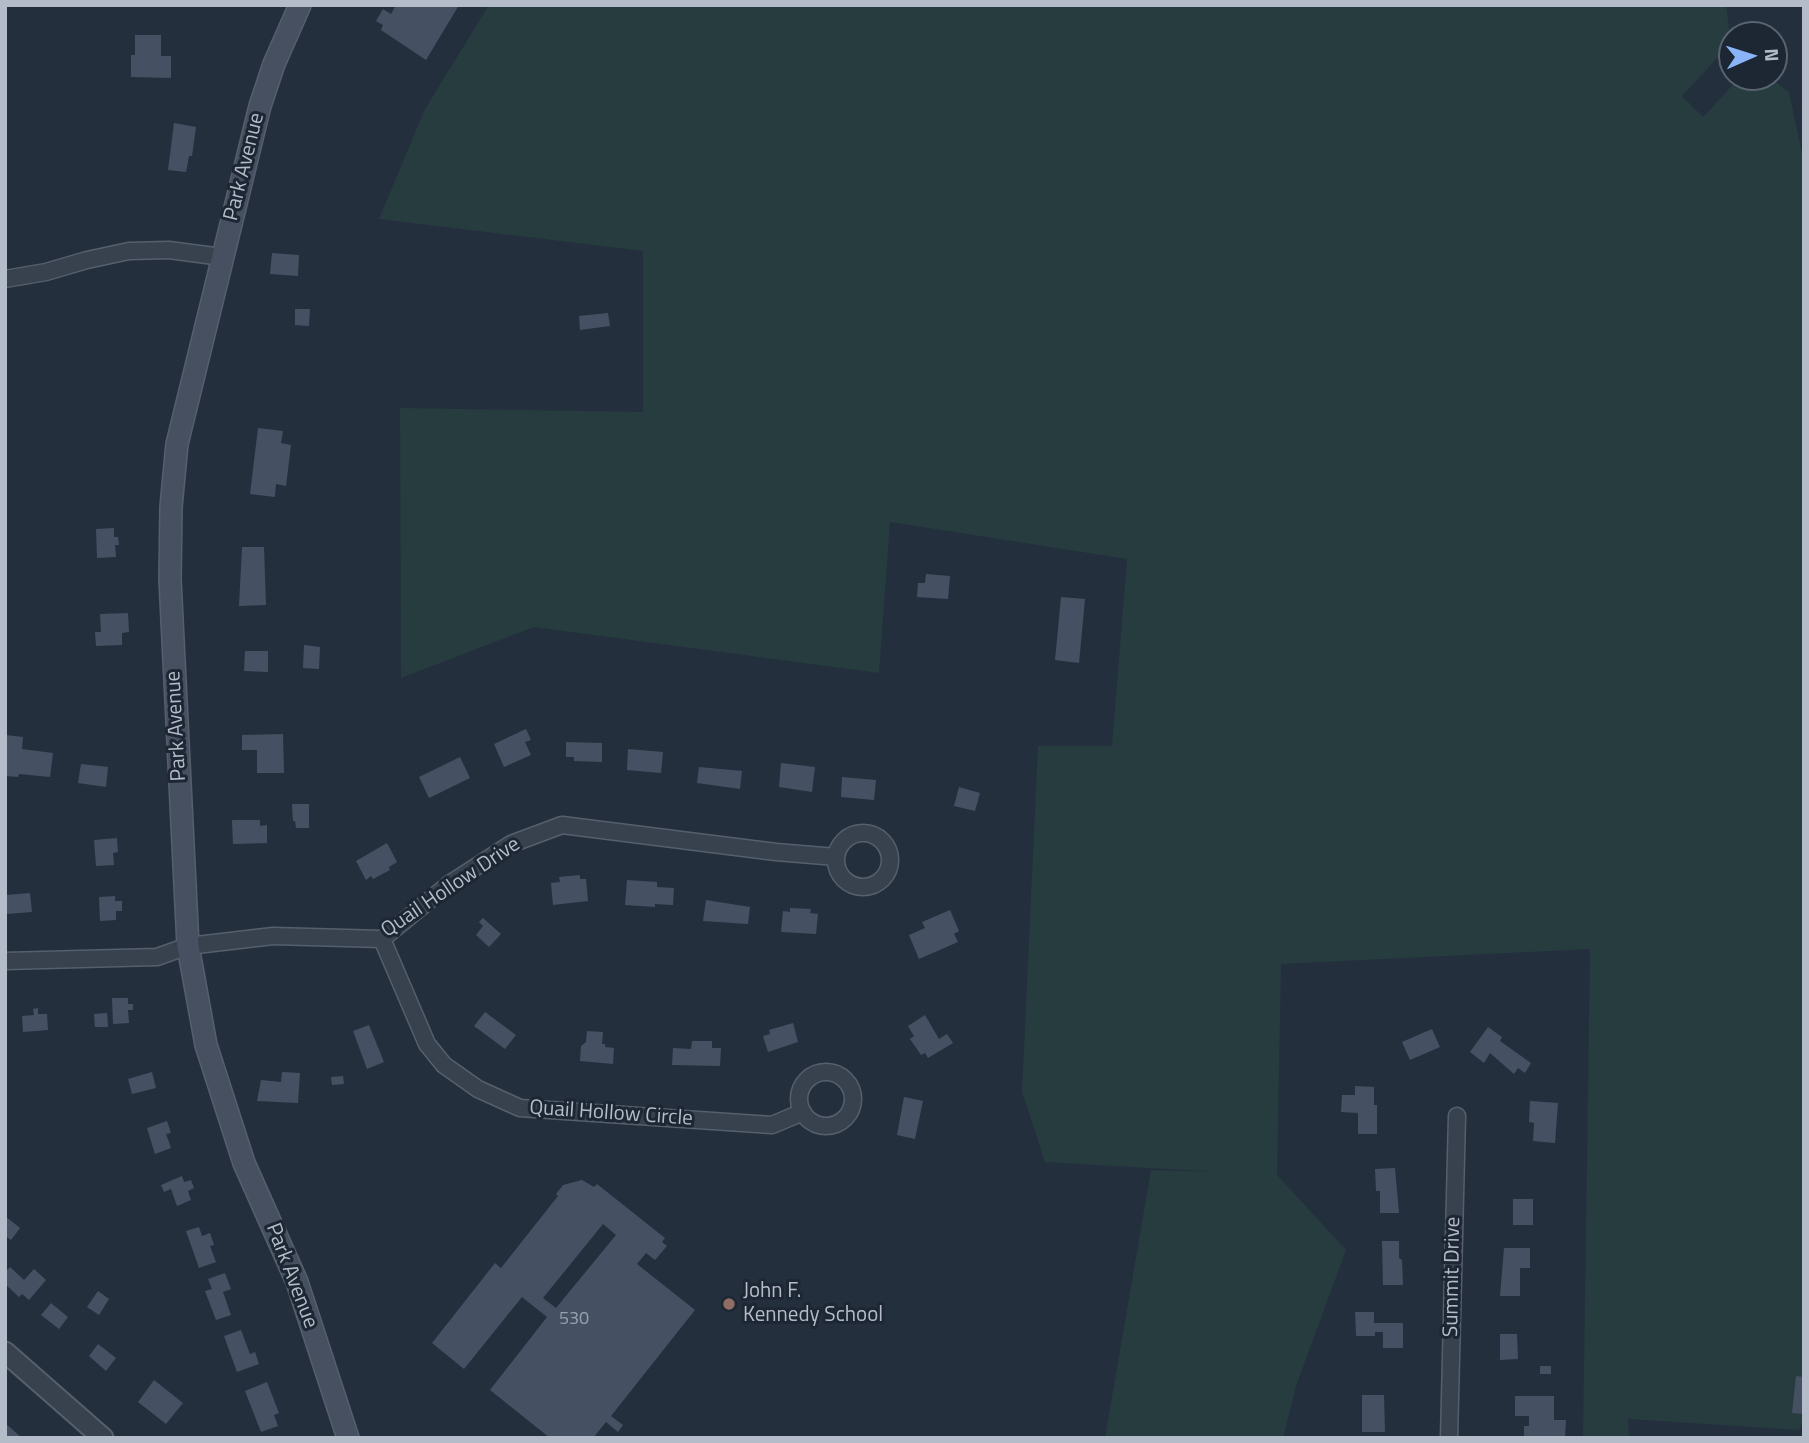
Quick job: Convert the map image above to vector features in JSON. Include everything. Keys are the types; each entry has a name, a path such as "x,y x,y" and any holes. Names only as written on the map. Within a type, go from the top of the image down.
{"main road":[{"name":"Park Avenue","path":"300,5 274,64 260,106 177,444 171,507 170,579 188,946 206,1045 244,1163 297,1282 348,1438"}],"street":[{"path":"5,279 46,272 129,251 169,250 222,257"},
{"name":"Quail Hollow Drive","path":"5,961 157,957 188,946 273,936 382,939 447,885 511,844 562,825 836,857"},
{"name":"Quail Hollow Circle","path":"382,939 427,1044 444,1065 478,1089 520,1108 772,1125 803,1112"},
{"name":"Summit Drive","path":"1449,1438 1457,1116"},
{"path":"5,1352 103,1438"}],"green space":[{"path":"489,5 1726,5 1728,21 1718,21 1718,57 1682,96 1703,117 1727,91 1788,91 1804,163 1804,1418 1799,1430 1628,1419 1629,1438 1583,1438 1590,949 1281,964 1277,1175 1346,1250 1296,1386 1283,1438 1105,1438 1151,1170 1219,1172 1045,1162 1022,1092 1038,746 1112,746 1127,559 890,522 879,673 534,627 401,678 400,408 643,412 643,251 379,219 425,109"}],"building":[{"path":"396,5 459,5 426,60 381,30 383,25 376,21 383,9 391,14"},
{"path":"135,35 161,35 161,56 171,56 171,78 131,77"},
{"path":"174,123 196,127 192,156 189,156 186,172 168,170"},
{"path":"272,253 299,255 298,276 270,274"},
{"path":"295,309 310,309 309,326 295,325"},
{"path":"608,313 610,326 580,330 579,316"},
{"path":"258,428 283,431 281,443 291,445 286,486 276,484 275,497 250,494"},
{"path":"114,528 114,537 118,537 119,545 115,545 116,557 97,558 96,529"},
{"path":"242,547 264,547 266,605 239,606"},
{"path":"926,574 950,576 948,599 917,597 918,583 925,583"},
{"path":"1061,597 1085,599 1079,663 1055,660"},
{"path":"128,613 129,632 122,633 122,645 96,646 95,632 101,632 100,614"},
{"path":"304,645 320,647 319,669 303,668"},
{"path":"245,651 268,651 268,672 244,671"},
{"path":"526,729 531,740 525,742 531,755 504,767 494,744"},
{"path":"283,734 284,773 257,773 257,750 242,750 242,735"},
{"path":"5,735 23,737 22,749 53,753 50,777 19,774 18,777 5,776"},
{"path":"566,742 602,743 602,762 574,761 574,757 566,757"},
{"path":"628,749 663,752 661,773 627,770"},
{"path":"460,757 470,778 429,798 419,777"},
{"path":"781,763 815,767 812,792 779,787"},
{"path":"81,764 108,767 106,787 78,783"},
{"path":"699,767 742,771 740,789 697,783"},
{"path":"842,777 876,780 874,800 841,797"},
{"path":"959,787 980,793 975,811 954,806"},
{"path":"292,804 309,804 309,828 296,828"},
{"path":"232,820 260,820 260,826 267,825 267,843 233,844"},
{"path":"117,838 118,852 113,853 114,865 96,866 94,840"},
{"path":"387,843 397,862 389,867 390,870 366,880 356,861"},
{"path":"580,875 580,879 586,879 588,901 553,905 551,883 560,882 559,877"},
{"path":"627,880 657,882 657,887 674,888 673,905 625,905"},
{"path":"30,893 32,912 7,914 6,895"},
{"path":"115,896 115,901 122,901 122,911 116,911 116,920 100,921 99,897"},
{"path":"706,900 750,907 748,924 703,921"},
{"path":"790,908 811,909 810,913 818,914 816,934 781,932 783,911 790,912"},
{"path":"950,910 959,931 954,934 958,942 919,959 909,935 925,928 922,922"},
{"path":"483,918 501,934 489,947 476,935 483,926 479,922"},
{"path":"112,998 128,998 128,1004 133,1004 133,1010 128,1010 129,1023 113,1024"},
{"path":"38,1008 38,1014 47,1014 48,1030 23,1032 22,1016 34,1015 33,1009"},
{"path":"485,1012 516,1035 505,1049 474,1026"},
{"path":"107,1013 108,1027 95,1027 94,1014"},
{"path":"925,1015 939,1039 947,1034 953,1043 928,1058 925,1053 921,1055 910,1039 914,1036 908,1026"},
{"path":"793,1023 798,1042 768,1052 763,1036 770,1034 769,1030"},
{"path":"369,1025 384,1062 367,1069 353,1031"},
{"path":"1488,1027 1502,1037 1500,1041 1531,1063 1525,1073 1518,1068 1514,1074 1490,1053 1484,1063 1470,1052"},
{"path":"1432,1029 1440,1047 1410,1060 1402,1042"},
{"path":"587,1031 603,1032 602,1044 614,1048 613,1064 580,1061 581,1046 586,1042"},
{"path":"692,1041 712,1041 712,1048 721,1048 720,1066 672,1065 673,1048 691,1049"},
{"path":"152,1072 156,1088 132,1094 128,1079"},
{"path":"282,1072 300,1073 298,1103 257,1101 261,1080 281,1082"},
{"path":"343,1076 344,1084 332,1085 331,1077"},
{"path":"1355,1086 1374,1087 1377,1134 1358,1134 1358,1113 1341,1112 1342,1095 1355,1095"},
{"path":"904,1097 923,1101 915,1139 897,1135"},
{"path":"1530,1101 1558,1103 1555,1143 1533,1141 1534,1123 1529,1122"},
{"path":"167,1121 171,1133 166,1134 171,1148 155,1154 147,1128"},
{"path":"1395,1168 1399,1213 1380,1213 1380,1191 1376,1191 1375,1169"},
{"path":"182,1176 184,1182 191,1180 194,1188 188,1191 191,1200 177,1206 171,1189 164,1192 161,1185"},
{"path":"582,1180 594,1187 597,1184 665,1238 662,1242 667,1246 655,1260 646,1253 637,1264 695,1310 611,1416 623,1425 618,1432 606,1422 593,1438 550,1438 490,1390 547,1317 522,1297 464,1369 432,1343 495,1263 501,1268 558,1196 556,1194 563,1185","holes":["603,1224 616,1235 556,1308 543,1298"]},
{"path":"1513,1199 1533,1199 1533,1225 1513,1225"},
{"path":"5,1216 20,1228 11,1240 5,1236"},
{"path":"199,1227 202,1236 210,1233 214,1245 210,1246 216,1262 199,1268 186,1231"},
{"path":"1382,1241 1399,1241 1403,1285 1383,1285"},
{"path":"1504,1248 1530,1248 1530,1268 1520,1268 1520,1296 1500,1296"},
{"path":"10,1267 24,1280 34,1269 46,1280 29,1300 22,1294 19,1297 5,1284 5,1272"},
{"path":"225,1273 231,1289 223,1292 231,1315 216,1320 205,1291 212,1289 208,1279"},
{"path":"98,1291 109,1299 99,1315 87,1307"},
{"path":"51,1303 68,1317 59,1329 41,1315"},
{"path":"1355,1312 1374,1312 1374,1323 1403,1323 1403,1348 1383,1348 1383,1332 1375,1332 1375,1336 1356,1336"},
{"path":"241,1330 250,1354 255,1352 259,1364 237,1372 224,1336"},
{"path":"1500,1334 1517,1334 1518,1359 1500,1360"},
{"path":"98,1344 116,1358 106,1371 89,1356"},
{"path":"1540,1366 1551,1366 1551,1374 1540,1374"},
{"path":"1796,1376 1804,1377 1804,1414 1792,1413"},
{"path":"154,1380 183,1403 166,1424 138,1402"},
{"path":"267,1382 279,1413 274,1415 278,1426 261,1432 245,1391"},
{"path":"1362,1395 1384,1395 1385,1432 1362,1432"},
{"path":"1515,1396 1554,1396 1554,1420 1566,1420 1565,1437 1524,1438 1524,1426 1529,1426 1529,1416 1515,1416"},
{"path":"5,1423 22,1438 5,1438"}],"place":[{"name":"John F. Kennedy School","path":"729,1304"}]}
